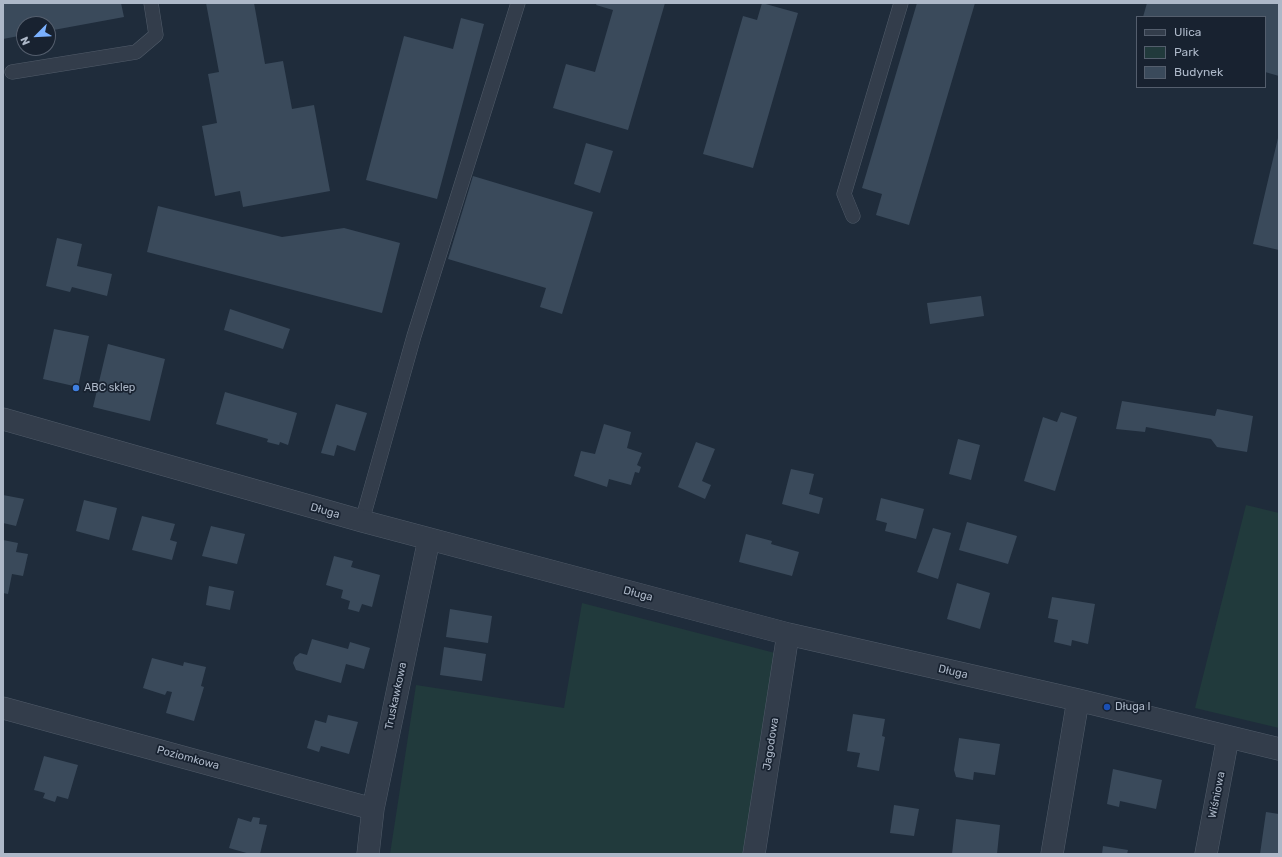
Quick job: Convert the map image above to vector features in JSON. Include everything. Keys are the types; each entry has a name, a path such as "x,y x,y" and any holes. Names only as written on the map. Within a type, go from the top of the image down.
{"street":[{"name":"Długa","path":"3,419 362,522 788,634 1078,700 1279,749"},
{"name":"Truskawkowa","path":"368,854 373,809 429,539"},
{"name":"Jagodowa","path":"754,854 788,634"},
{"path":"1052,854 1078,700"},
{"name":"Poziomkowa","path":"3,708 373,809"},
{"name":"Wiśniowa","path":"1206,854 1228,737"}],"lane":[{"path":"12,72 136,52 156,35 151,3"},
{"path":"362,522 414,336 518,3"},
{"path":"853,216 844,194 901,3"}],"green space":[{"path":"1246,505 1279,513 1279,728 1195,708"},
{"path":"582,603 775,653 744,854 390,854 416,685 564,708"}],"building":[{"path":"3,3 121,3 124,17 56,30 56,16 16,16 16,37 3,39"},
{"path":"206,3 254,3 265,64 283,61 292,109 314,105 330,191 243,207 240,191 215,196 202,126 217,123 208,74 219,72"},
{"path":"597,3 665,3 628,130 553,108 566,64 595,72 613,10 596,5"},
{"path":"762,3 798,13 753,168 703,154 743,16 757,20"},
{"path":"917,3 975,3 909,225 876,215 882,194 862,188"},
{"path":"1147,3 1279,3 1279,76 1266,72 1266,16 1143,16"},
{"path":"461,18 484,24 437,199 366,180 404,36 453,49"},
{"path":"1279,138 1279,250 1253,244"},
{"path":"586,143 613,151 600,193 574,184"},
{"path":"473,176 593,212 562,314 540,307 546,288 448,259"},
{"path":"158,206 282,237 344,228 400,243 382,313 147,252"},
{"path":"57,238 82,244 77,266 112,274 107,296 72,287 70,292 46,286"},
{"path":"981,296 984,316 930,324 927,303"},
{"path":"230,309 290,329 283,349 224,330"},
{"path":"54,329 89,336 78,387 43,379"},
{"path":"108,344 165,359 150,421 93,407"},
{"path":"225,392 297,413 288,445 280,442 279,445 267,442 268,439 216,424"},
{"path":"1122,401 1215,416 1217,409 1253,416 1247,452 1217,447 1211,439 1146,427 1145,432 1116,429"},
{"path":"336,404 367,413 355,451 337,445 334,456 321,453"},
{"path":"1061,412 1077,417 1055,491 1024,481 1043,417 1057,422"},
{"path":"604,424 631,432 627,448 642,453 637,465 641,467 639,473 635,472 631,485 609,479 607,487 574,476 581,451 595,454"},
{"path":"958,439 980,445 971,480 949,474"},
{"path":"696,442 715,449 702,481 711,485 705,499 678,487"},
{"path":"791,469 814,474 809,494 823,498 819,514 782,504"},
{"path":"3,495 24,499 16,526 3,523"},
{"path":"881,498 924,509 916,539 885,531 887,523 876,520"},
{"path":"84,500 117,508 109,540 76,531"},
{"path":"142,516 175,524 170,540 177,542 172,560 132,550"},
{"path":"967,522 1017,536 1008,564 959,550"},
{"path":"211,526 245,534 237,564 202,556"},
{"path":"933,528 951,533 938,579 917,572"},
{"path":"746,534 772,541 771,544 799,552 792,576 739,562"},
{"path":"3,540 18,543 16,552 28,554 23,576 12,574 8,594 3,593"},
{"path":"334,556 353,561 351,567 380,575 372,607 362,604 359,612 348,609 350,601 341,598 343,590 326,585"},
{"path":"957,583 990,593 980,629 947,619"},
{"path":"209,586 234,591 230,610 206,605"},
{"path":"1052,597 1095,604 1088,644 1072,640 1071,646 1054,642 1058,620 1048,618"},
{"path":"450,609 492,616 488,643 446,637"},
{"path":"312,639 348,649 350,642 370,648 364,669 346,664 341,683 296,670 293,663 295,657 300,653 307,655"},
{"path":"444,647 486,654 482,681 440,675"},
{"path":"152,658 183,666 184,662 206,667 201,686 204,687 194,721 166,713 172,692 167,691 165,695 143,688"},
{"path":"853,714 885,719 882,736 885,737 879,771 857,767 860,753 847,751"},
{"path":"328,715 358,722 349,754 321,746 319,752 307,748 315,720 326,723"},
{"path":"959,738 1000,744 995,775 974,772 973,780 956,777 954,770"},
{"path":"44,756 78,765 68,799 57,796 55,802 43,798 45,793 34,790"},
{"path":"1113,769 1162,780 1156,809 1120,801 1119,807 1107,804"},
{"path":"894,805 919,809 914,836 890,833"},
{"path":"1266,812 1279,814 1279,854 1260,854"},
{"path":"253,817 260,818 259,824 267,825 260,854 250,854 229,848 238,818 251,822"},
{"path":"956,819 1000,825 997,854 952,854"},
{"path":"1103,846 1128,850 1127,854 1102,854"}],"place":[{"name":"ABC sklep","path":"76,388"},
{"name":"Długa I","path":"1107,707"}]}
